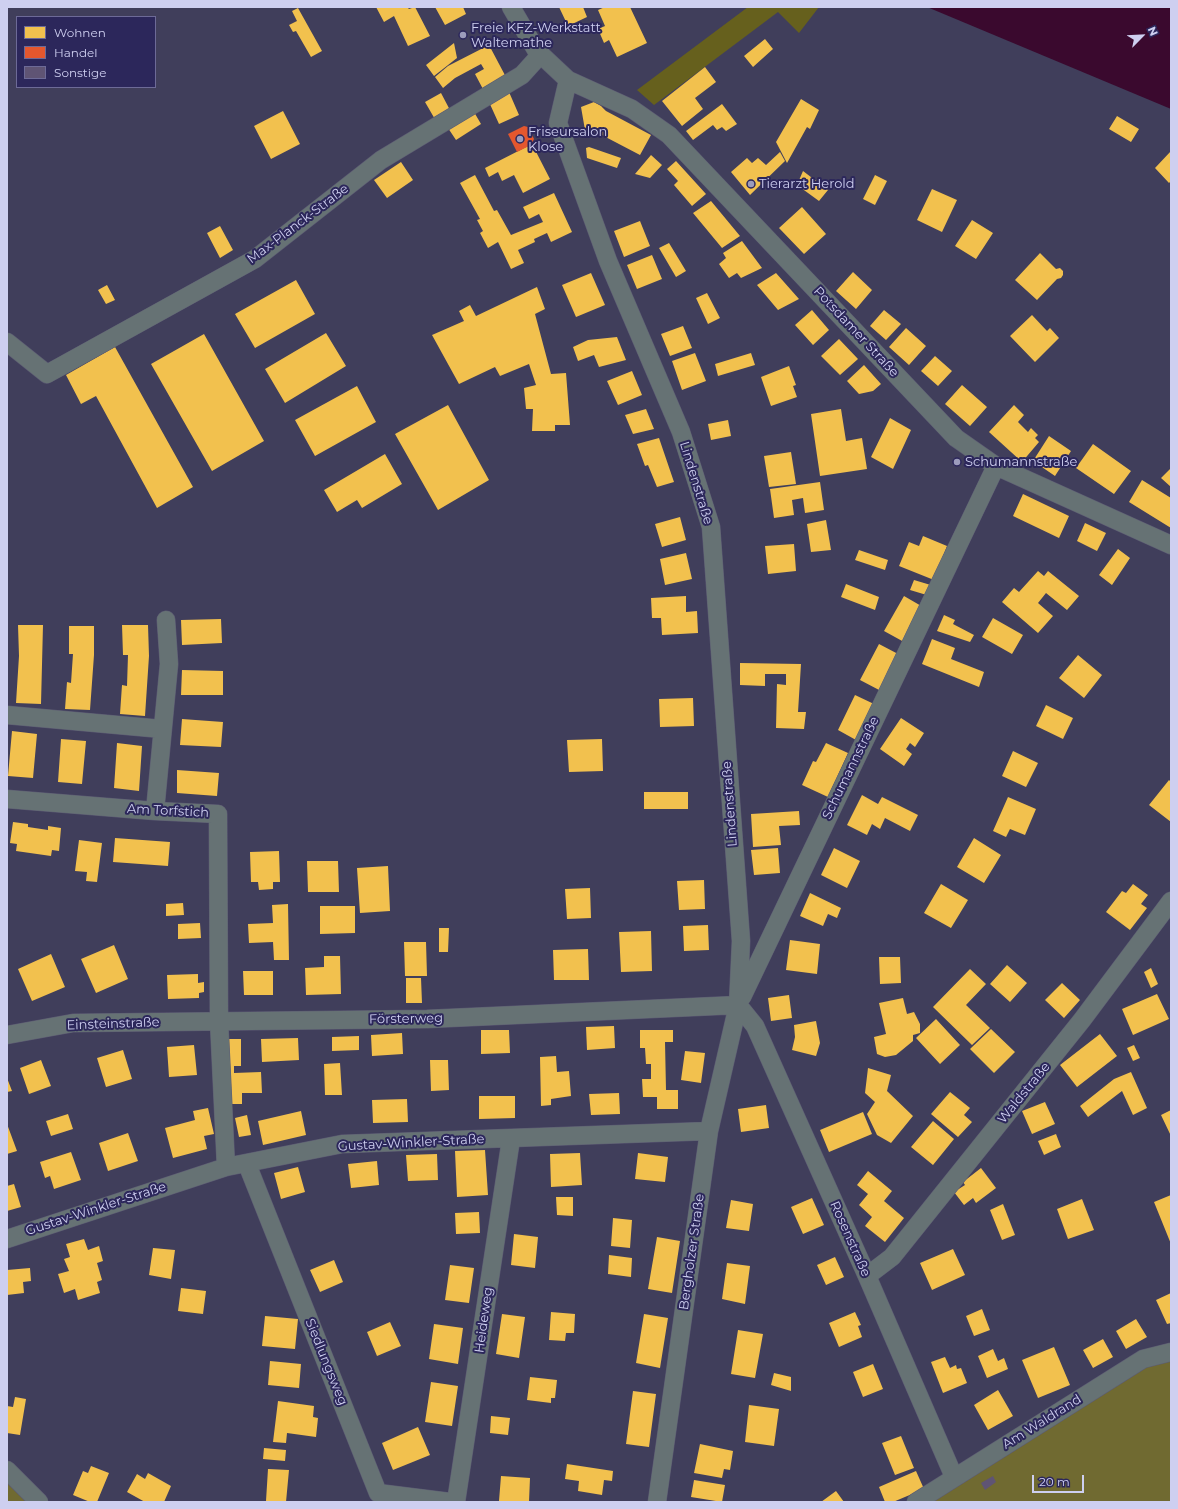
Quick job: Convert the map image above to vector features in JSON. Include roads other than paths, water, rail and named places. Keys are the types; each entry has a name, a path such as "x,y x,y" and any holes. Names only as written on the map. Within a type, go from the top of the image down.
{"street":[{"path":"511,7 536,50 568,80"},
{"name":"Max-Planck-Straße","path":"7,342 47,374 255,259 381,160 522,75 541,54"},
{"name":"Potsdamer Straße","path":"568,80 632,109 669,134 878,355 933,416 956,438 996,466 1171,545"},
{"name":"Lindenstraße","path":"568,80 558,123 608,261 681,432 711,527 741,942 738,1005"},
{"name":"Schumannstraße","path":"738,1005 996,466"},
{"path":"155,811 169,664 166,620"},
{"path":"7,715 162,729"},
{"name":"Am Torfstich","path":"7,799 155,811 218,814 219,1021"},
{"name":"Waldstraße","path":"867,1276 892,1257 1082,1020 1171,900"},
{"name":"Försterweg","path":"219,1021 427,1019 738,1005"},
{"name":"Bergholzer Straße","path":"657,1502 709,1131 738,1005"},
{"name":"Rosenstraße","path":"738,1005 754,1026 867,1276 954,1477"},
{"path":"219,1021 226,1167"},
{"name":"Einsteinstraße","path":"7,1035 73,1023 219,1021"},
{"name":"Gustav-Winkler-Straße","path":"7,1238 226,1167 342,1144 709,1131"},
{"name":"Heideweg","path":"456,1502 511,1139"},
{"name":"Siedlungsweg","path":"247,1164 378,1493 450,1502"},
{"name":"Am Waldrand","path":"916,1502 1143,1358 1171,1352"},
{"path":"7,1470 39,1502"}],"place":[{"name":"Freie KFZ-Werkstatt Waltemathe","path":"463,35"},
{"name":"Friseursalon Klose","path":"520,139"},
{"name":"Tierarzt Herold","path":"751,184"},
{"name":"Schumannstraße","path":"957,462"}]}
